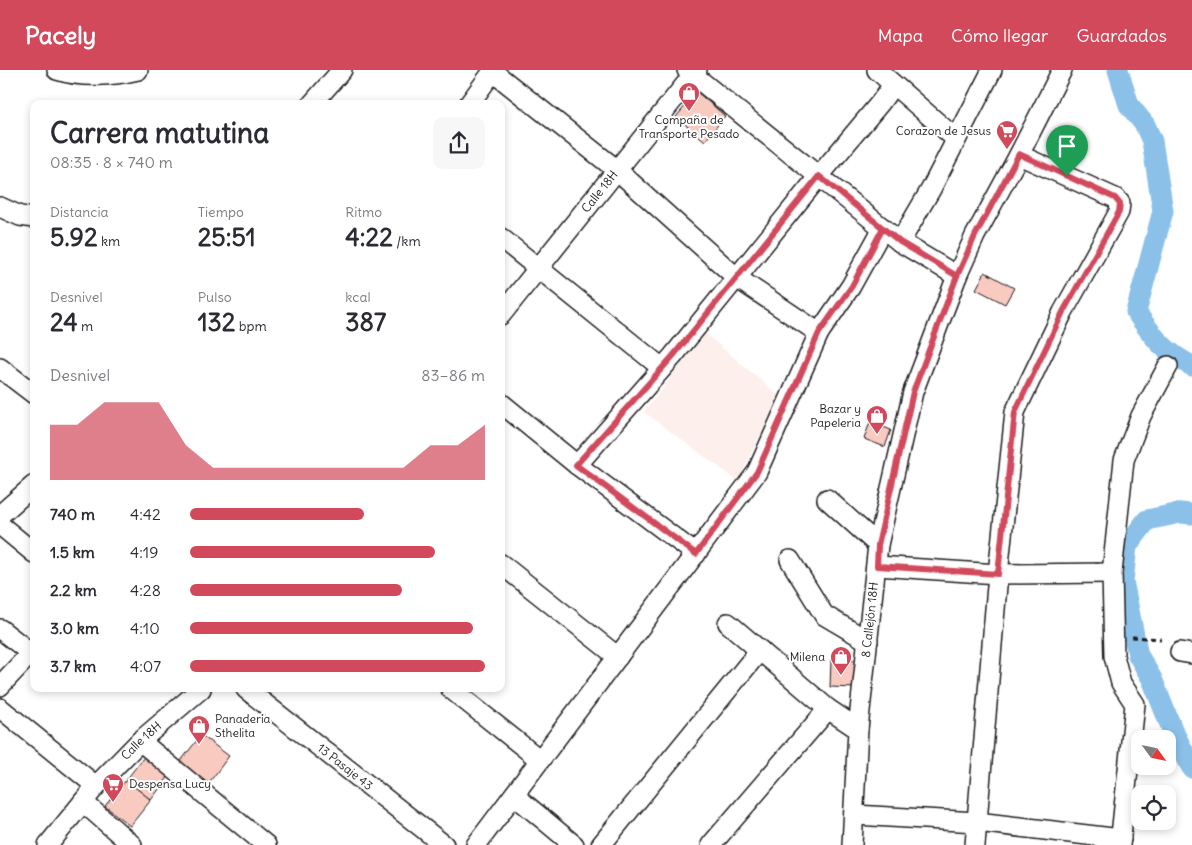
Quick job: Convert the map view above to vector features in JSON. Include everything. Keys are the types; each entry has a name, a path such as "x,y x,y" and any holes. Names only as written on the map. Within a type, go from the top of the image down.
{"street":[{"path":"57,70 71,75 138,70"},
{"path":"900,242 931,189 992,70"},
{"name":"8 Callejón 18H","path":"852,845 858,729 878,545 913,392 957,276 975,236 1062,70"},
{"path":"472,100 493,71 618,170 737,278 819,333"},
{"path":"693,72 900,242 957,276"},
{"name":"Calle 18H","path":"505,310 618,170 693,72"},
{"path":"315,100 336,74"},
{"path":"883,75 956,139"},
{"path":"576,465 662,368 880,103 883,75"},
{"path":"975,845 998,574 1015,412 1063,312 1119,212 1120,204 1115,198 1019,154"},
{"path":"0,207 20,216 30,217"},
{"path":"476,845 757,472 819,333 852,286 883,228"},
{"path":"505,241 540,267 662,368"},
{"path":"855,815 977,822 1120,842 1136,704 1121,683 1114,656 1112,573 1124,460 1141,416 1168,366"},
{"path":"0,368 30,391"},
{"path":"505,406 576,465 696,554"},
{"path":"0,515 30,489"},
{"path":"827,498 878,545"},
{"path":"0,525 30,550"},
{"path":"790,560 824,615 868,640"},
{"path":"877,566 998,574 1112,573"},
{"path":"505,567 618,657"},
{"path":"728,623 828,710 858,729"},
{"path":"0,629 30,651"},
{"path":"602,845 760,650"},
{"path":"0,686 30,654"},
{"name":"Calle 18H","path":"48,845 96,786 140,741 197,692"},
{"name":"13 Pasaje 43","path":"250,692 444,845"},
{"path":"455,692 540,760"},
{"path":"0,708 96,786"},
{"path":"711,845 828,710"},
{"path":"140,741 266,845"},
{"path":"514,795 574,845"},
{"path":"83,802 132,845"}],"shaded area":[{"path":"705,333 779,396 738,481 644,412"}],"building":[{"path":"697,92 725,116 705,141 676,117"},
{"path":"985,272 1014,288 1005,304 976,289"},
{"name":"Bazar y Papeleria","path":"870,422 891,430 885,447 864,439"},
{"path":"831,659 856,660 855,688 830,687"},
{"path":"201,735 229,756 208,784 180,762"},
{"path":"144,757 169,776 151,800 126,780"},
{"path":"126,780 151,800 130,826 105,806"}],"waterway":[{"path":"1118,70 1129,105 1145,125 1152,141 1163,211 1136,312 1166,349 1192,366"},
{"path":"1192,514 1180,513 1147,520 1127,546 1123,581 1138,655 1152,679 1172,729 1192,768"}],"place":[{"name":"Compaña de Transporte Pesado","path":"689,112"},
{"name":"Corazon de Jesus","path":"1007,150"},
{"name":"Bazar y Papeleria","path":"877,435"},
{"name":"Milena","path":"841,676"},
{"name":"Panadería Sthelita","path":"199,745"},
{"name":"Despensa Lucy","path":"113,803"}],"route":[{"path":"1067,176 1019,154 975,236 957,276 900,242 883,228 819,176 673,356 576,465 696,554 757,472 819,333 852,286 883,228 900,242 957,276 913,392 878,545 877,566 998,574 1015,412 1063,312 1119,212 1120,204 1115,198 1067,176"}]}
